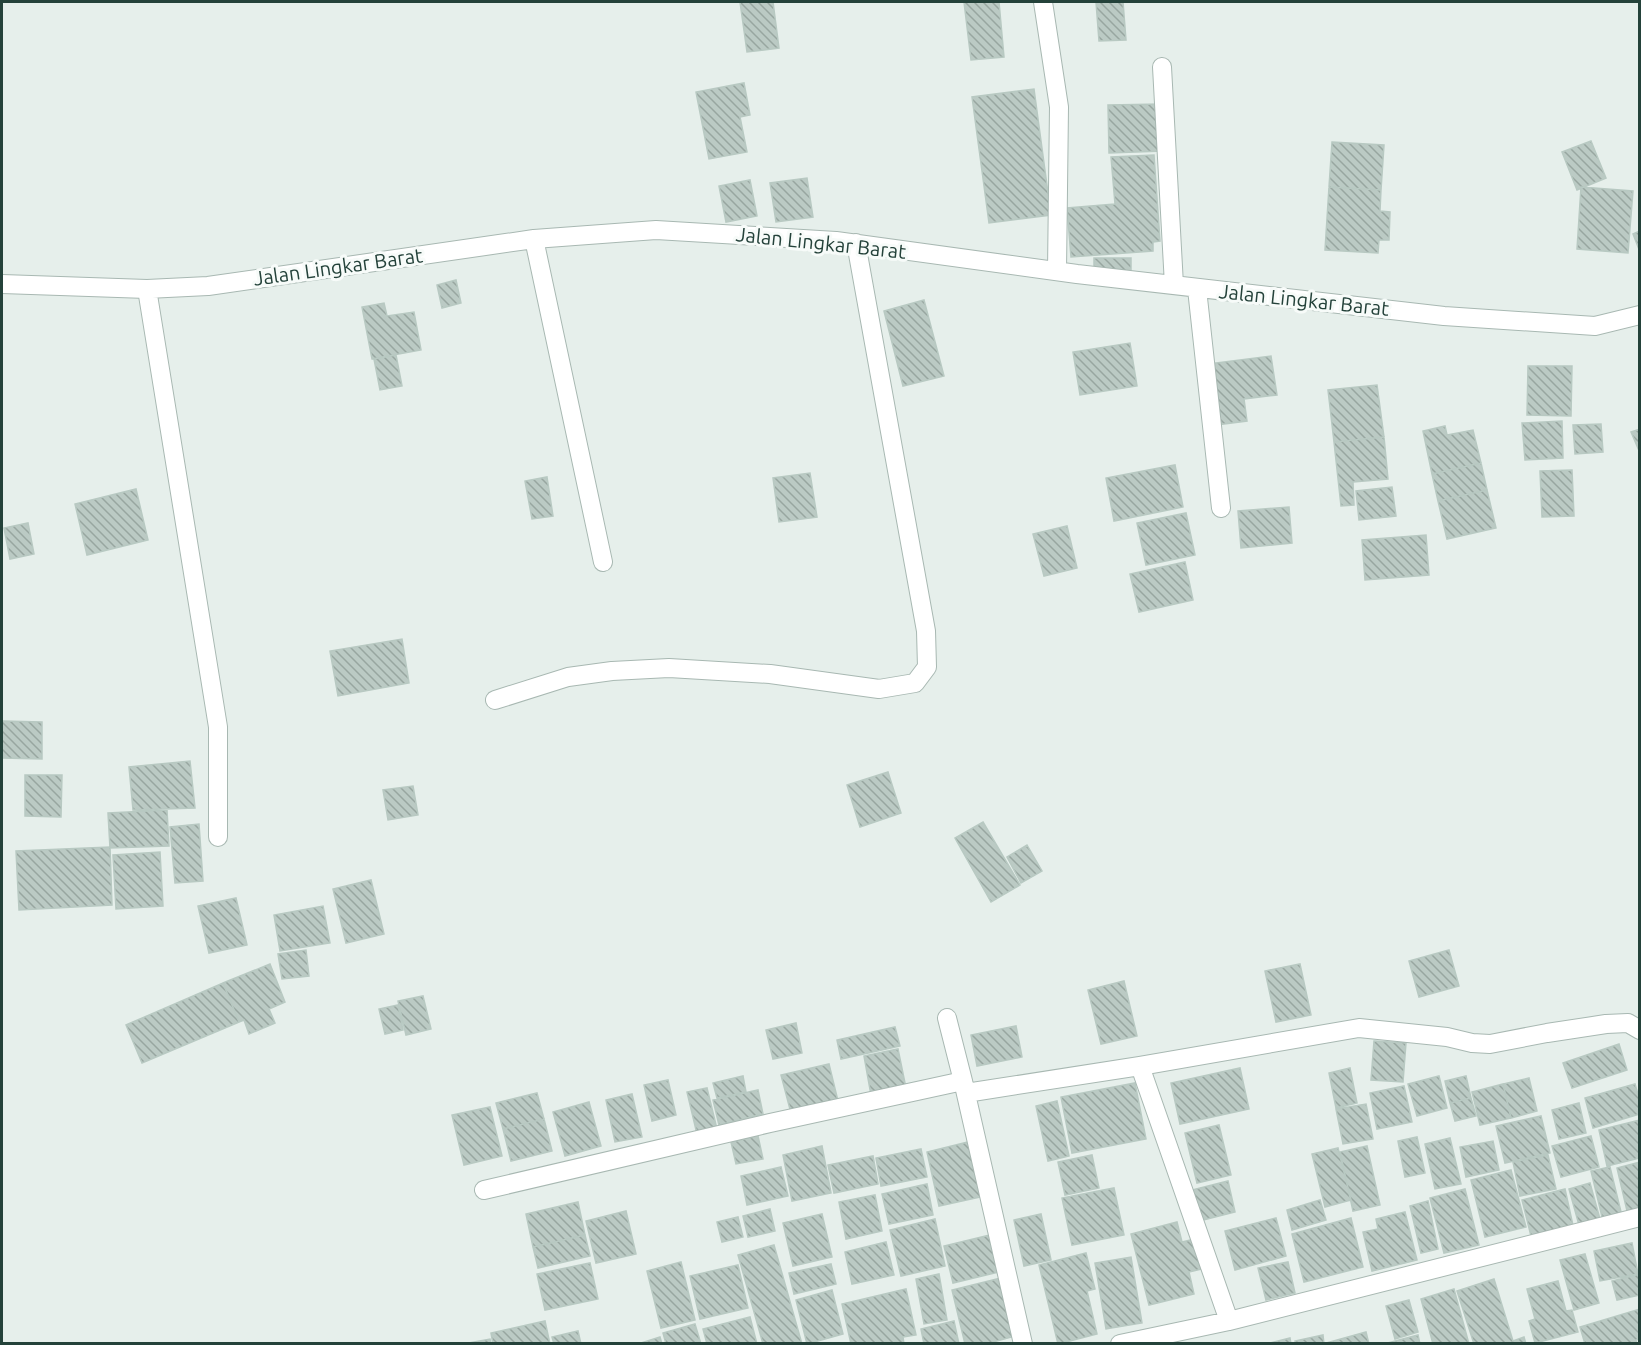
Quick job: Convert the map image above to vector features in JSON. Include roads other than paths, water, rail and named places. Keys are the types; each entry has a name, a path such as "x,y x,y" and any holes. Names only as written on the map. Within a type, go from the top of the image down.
{"street":[{"path":"1043,2 1059,107 1057,271"},
{"path":"1162,67 1173,285"},
{"name":"Jalan Lingkar Barat","path":"2,284 147,289 208,286 534,239 656,230 856,243 1197,289 1444,316 1595,326 1640,315"},
{"path":"534,239 603,562"},
{"path":"495,700 568,677 612,671 669,668 770,674 879,689 915,683 927,668 926,631 856,243"},
{"path":"147,289 218,727 218,837"},
{"path":"1197,289 1221,508"},
{"path":"947,1018 965,1087 1023,1344"},
{"path":"484,1191 770,1123 965,1087 1140,1066 1359,1028 1490,1044 1606,1024 1628,1023 1640,1030"},
{"path":"1140,1066 1229,1321"},
{"path":"1120,1344 1160,1340 1640,1217"}]}
